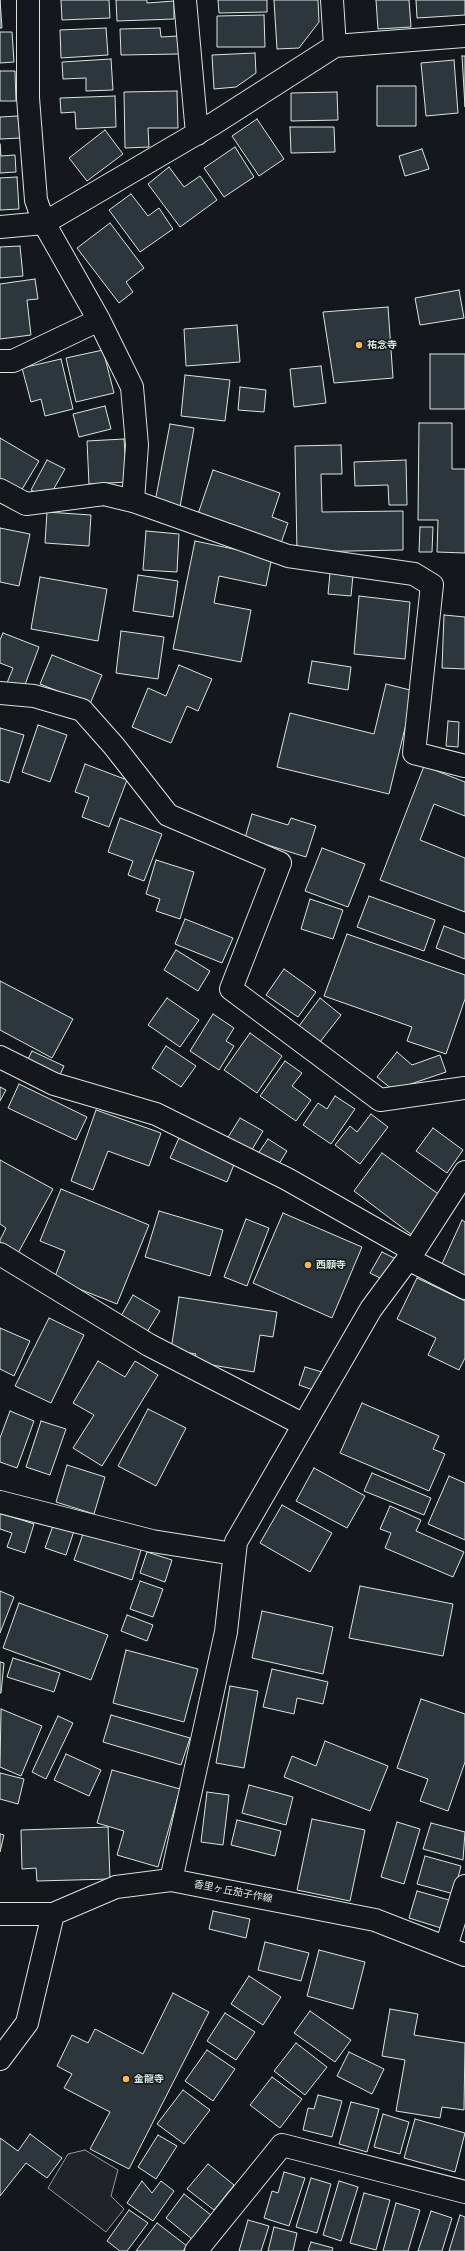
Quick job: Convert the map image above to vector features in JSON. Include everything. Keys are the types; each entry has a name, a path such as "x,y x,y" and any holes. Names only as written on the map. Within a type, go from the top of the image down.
{"street":[{"path":"28,0 28,98 36,200 44,222 99,320 132,387 137,445 133,500"},
{"path":"185,0 197,134"},
{"path":"332,0 335,46"},
{"path":"0,227 44,222 197,134 335,46 465,36"},
{"path":"0,361 13,361 99,320"},
{"path":"0,490 26,504 104,494 133,500 288,556 414,574 432,585 414,753 465,766"},
{"path":"0,693 34,696 82,710 114,746 168,815 280,863 231,989 380,1100 465,1088"},
{"path":"0,1057 54,1084 156,1114 287,1179 465,1288"},
{"path":"171,1880 226,1632 236,1542 371,1310 411,1255 465,1172"},
{"path":"0,1254 149,1345 304,1425"},
{"path":"0,1502 152,1541 234,1554"},
{"name":"香里ヶ丘茄子作線","path":"0,1914 53,1914 116,1887 171,1880 375,1920 455,1951"},
{"path":"455,1951 465,1886"},
{"path":"0,2059 27,2023 53,1914"},
{"path":"196,2251 282,2145 465,2192"}],"shaded area":[{"path":"85,2150 118,2170 111,2196 124,2209 106,2232 48,2188 68,2154"}],"building":[{"path":"0,0 2,28 0,28"},
{"path":"61,0 109,0 110,18 62,20"},
{"path":"116,0 147,0 147,3 174,1 174,19 117,21"},
{"path":"218,0 267,0 267,12 219,13"},
{"path":"274,0 318,0 319,22 299,48 277,49"},
{"path":"376,0 409,0 411,27 378,29"},
{"path":"416,0 465,0 465,15 417,18"},
{"path":"264,15 265,47 217,47 217,16"},
{"path":"106,28 108,55 61,58 60,30"},
{"path":"160,28 161,37 178,36 179,54 121,55 120,29"},
{"path":"0,32 12,32 14,62 0,63"},
{"path":"255,53 256,73 236,87 214,89 212,55"},
{"path":"462,56 465,56 465,107"},
{"path":"111,59 113,90 86,91 86,78 63,79 62,62"},
{"path":"454,60 458,113 426,116 421,63"},
{"path":"0,71 15,71 16,101 0,101"},
{"path":"377,86 416,86 416,126 377,126"},
{"path":"177,91 178,128 148,128 149,147 125,148 124,92"},
{"path":"337,92 338,120 291,121 291,93"},
{"path":"115,96 116,127 76,129 75,112 61,113 60,98"},
{"path":"18,116 20,138 0,139 0,117"},
{"path":"257,119 284,159 259,176 232,136"},
{"path":"290,127 334,127 335,152 291,153"},
{"path":"105,130 123,154 87,181 69,158"},
{"path":"0,144 1,156 15,155 16,172 0,173"},
{"path":"235,147 254,177 224,197 204,168"},
{"path":"422,149 429,169 405,176 399,156"},
{"path":"169,167 184,187 200,176 217,200 180,227 148,184"},
{"path":"17,177 19,209 0,210 0,178"},
{"path":"131,194 148,216 159,208 173,229 140,252 109,210"},
{"path":"110,223 144,268 126,282 133,292 119,303 77,248"},
{"path":"20,246 23,276 0,278 0,247"},
{"path":"35,279 38,299 27,300 31,335 0,339 0,284"},
{"path":"459,290 464,318 420,325 415,298"},
{"name":"祐念寺","path":"388,307 393,378 334,383 323,312"},
{"path":"237,325 240,362 186,366 184,329"},
{"path":"103,350 114,393 76,402 66,358"},
{"path":"430,354 465,354 465,409 430,409"},
{"path":"61,359 73,409 45,416 41,399 31,402 22,368"},
{"path":"321,366 326,403 294,407 290,369"},
{"path":"185,375 230,380 225,421 181,416"},
{"path":"240,387 266,390 264,412 238,410"},
{"path":"105,406 111,429 79,437 73,414"},
{"path":"419,423 452,423 452,469 465,469 465,553 437,552 438,520 418,520"},
{"path":"170,424 194,428 180,507 155,502"},
{"path":"0,438 39,461 21,491 0,479"},
{"path":"124,439 127,482 89,484 87,441"},
{"path":"341,445 342,474 321,474 322,512 403,511 403,550 297,552 295,446"},
{"path":"47,460 65,469 48,499 31,490"},
{"path":"406,460 407,505 389,505 388,485 355,486 354,462"},
{"path":"213,470 280,493 272,517 288,523 281,543 198,514"},
{"path":"47,512 91,515 89,546 45,543"},
{"path":"420,527 433,527 432,552 419,552"},
{"path":"0,528 30,534 19,586 0,582"},
{"path":"146,531 179,534 177,572 143,570"},
{"path":"195,541 272,557 266,586 219,576 214,603 251,610 241,662 173,649"},
{"path":"330,573 353,575 351,596 328,594"},
{"path":"138,575 178,581 173,617 133,611"},
{"path":"40,577 107,589 98,641 31,629"},
{"path":"359,596 410,602 405,659 354,654"},
{"path":"444,615 465,617 465,669 442,668"},
{"path":"121,631 164,637 158,679 116,673"},
{"path":"3,633 39,647 23,690 7,683 13,668 0,663 0,640"},
{"path":"52,655 102,675 90,704 40,684"},
{"path":"312,661 351,667 348,690 308,683"},
{"path":"179,665 212,679 198,711 187,706 171,743 132,727 148,688 166,696"},
{"path":"386,684 414,691 389,794 277,767 290,713 374,734"},
{"path":"448,721 459,722 458,747 446,746"},
{"path":"38,725 67,735 50,782 22,772"},
{"path":"0,728 24,735 9,783 0,780"},
{"path":"85,764 127,780 109,827 82,817 89,797 75,792"},
{"path":"424,766 465,782 465,816 434,804 420,840 465,858 465,912 380,880"},
{"path":"252,814 288,825 291,818 316,826 306,857 245,838"},
{"path":"120,818 162,834 144,881 128,875 133,861 108,852"},
{"path":"322,848 365,864 348,907 305,891"},
{"path":"156,860 194,872 180,919 156,911 160,899 146,894"},
{"path":"369,896 435,920 424,951 357,927"},
{"path":"310,899 343,910 333,939 301,929"},
{"path":"185,919 233,938 222,963 175,944"},
{"path":"444,926 465,934 465,959 436,948"},
{"path":"347,934 465,975 465,999 446,1054 407,1041 412,1027 324,996"},
{"path":"176,950 210,971 198,991 164,970"},
{"path":"284,969 316,992 298,1017 266,995"},
{"path":"0,981 73,1019 52,1058 0,1030"},
{"path":"167,998 199,1020 180,1047 148,1025"},
{"path":"320,998 341,1015 320,1042 299,1026"},
{"path":"213,1014 234,1028 226,1041 234,1046 219,1070 190,1051"},
{"path":"250,1033 282,1056 257,1093 224,1070"},
{"path":"166,1046 196,1066 181,1087 152,1068"},
{"path":"32,1051 64,1066 58,1079 26,1063"},
{"path":"397,1052 412,1065 440,1055 446,1072 393,1090 377,1077"},
{"path":"285,1061 302,1073 292,1086 311,1100 296,1121 260,1096"},
{"path":"19,1084 87,1117 76,1140 8,1108"},
{"path":"0,1087 6,1090 0,1101"},
{"path":"335,1096 355,1109 331,1144 303,1125 318,1103 327,1109"},
{"path":"96,1110 161,1133 149,1166 108,1151 93,1190 71,1181"},
{"path":"371,1114 388,1127 360,1164 335,1145 350,1126 357,1132"},
{"path":"240,1118 263,1131 250,1153 227,1139"},
{"path":"433,1128 463,1150 447,1173 416,1151"},
{"path":"179,1138 235,1162 227,1182 170,1158"},
{"path":"268,1139 287,1151 277,1167 257,1155"},
{"path":"382,1153 441,1196 412,1235 354,1191"},
{"path":"0,1160 53,1189 17,1255 0,1246 0,1240 6,1228 0,1224"},
{"path":"61,1189 149,1225 117,1304 54,1279 65,1251 40,1241"},
{"path":"159,1211 223,1230 210,1276 145,1257"},
{"name":"西願寺","path":"283,1213 362,1247 332,1318 253,1283"},
{"path":"246,1219 269,1228 247,1286 224,1277"},
{"path":"462,1220 465,1222 465,1277 441,1266"},
{"path":"382,1252 396,1259 384,1280 370,1273"},
{"path":"417,1278 465,1301 465,1358 459,1370 428,1355 436,1338 397,1319"},
{"path":"133,1295 160,1311 147,1332 121,1316"},
{"path":"179,1297 277,1312 273,1337 260,1335 254,1372 194,1362 196,1354 171,1350"},
{"path":"49,1318 84,1335 51,1403 15,1386"},
{"path":"0,1328 30,1341 14,1376 0,1369"},
{"path":"98,1361 125,1377 135,1361 158,1375 102,1466 73,1448 94,1415 73,1403"},
{"path":"305,1367 322,1372 316,1391 299,1385"},
{"path":"362,1403 439,1436 433,1449 445,1454 429,1491 340,1453"},
{"path":"148,1409 186,1428 156,1486 118,1466"},
{"path":"10,1411 34,1421 17,1468 0,1462 0,1438"},
{"path":"41,1421 66,1429 50,1475 26,1467"},
{"path":"67,1465 105,1477 94,1514 56,1502"},
{"path":"314,1468 365,1496 347,1528 296,1501"},
{"path":"372,1473 431,1498 424,1515 364,1491"},
{"path":"449,1476 465,1483 465,1540 428,1524"},
{"path":"282,1505 332,1533 310,1572 260,1543"},
{"path":"390,1506 421,1520 416,1531 464,1552 453,1577 385,1548 391,1533 380,1529"},
{"path":"0,1513 34,1524 25,1553 7,1547 12,1533 0,1529"},
{"path":"54,1523 74,1531 66,1555 45,1548"},
{"path":"84,1531 141,1550 132,1580 74,1560"},
{"path":"147,1552 172,1560 165,1582 140,1573"},
{"path":"140,1581 163,1589 153,1617 130,1609"},
{"path":"360,1586 453,1604 443,1656 349,1638"},
{"path":"0,1591 14,1597 0,1633"},
{"path":"19,1603 108,1635 91,1680 3,1648"},
{"path":"262,1611 333,1627 323,1674 252,1658"},
{"path":"127,1615 153,1625 147,1641 121,1631"},
{"path":"126,1650 198,1669 184,1722 113,1703"},
{"path":"13,1658 60,1673 54,1692 7,1677"},
{"path":"0,1662 4,1663 1,1693 0,1693"},
{"path":"272,1669 328,1682 323,1704 297,1698 294,1714 263,1707"},
{"path":"230,1686 258,1691 244,1768 216,1763"},
{"path":"421,1699 465,1714 465,1762 448,1811 420,1801 428,1779 397,1768"},
{"path":"1,1709 42,1726 21,1776 0,1767"},
{"path":"111,1715 190,1738 181,1765 103,1742"},
{"path":"58,1716 73,1723 46,1779 32,1772"},
{"path":"325,1741 388,1766 370,1811 284,1777 292,1756 316,1766"},
{"path":"66,1754 101,1770 89,1796 54,1780"},
{"path":"112,1770 180,1789 158,1867 117,1855 124,1831 97,1823"},
{"path":"0,1773 24,1779 18,1804 0,1799"},
{"path":"249,1785 293,1797 286,1825 242,1813"},
{"path":"207,1792 229,1795 223,1845 201,1842"},
{"path":"312,1819 365,1830 350,1901 297,1890"},
{"path":"237,1820 281,1831 275,1856 231,1845"},
{"path":"397,1822 420,1829 404,1884 381,1877"},
{"path":"431,1823 465,1832 463,1860 423,1849"},
{"path":"108,1827 110,1879 37,1881 36,1868 22,1869 21,1830"},
{"path":"0,1834 4,1835 0,1852"},
{"path":"425,1856 461,1866 454,1894 417,1884"},
{"path":"417,1891 449,1900 441,1928 409,1918"},
{"path":"213,1911 250,1919 246,1938 209,1929"},
{"path":"265,1942 309,1953 301,1981 258,1970"},
{"path":"319,1950 365,1962 353,2009 307,1996"},
{"path":"249,1976 281,1997 263,2025 231,2004"},
{"path":"173,1993 209,2012 129,2169 90,2149 110,2112 64,2088 72,2074 57,2066 72,2035 88,2043 95,2029 143,2054"},
{"path":"390,2009 418,2014 414,2035 465,2043 464,2110 442,2107 440,2118 396,2111 405,2060 382,2056"},
{"path":"310,2011 351,2040 335,2062 294,2033"},
{"path":"225,2013 255,2032 236,2060 207,2041"},
{"path":"296,2043 327,2067 305,2095 274,2071"},
{"path":"207,2050 235,2069 213,2101 185,2081"},
{"path":"349,2052 384,2069 372,2094 337,2076"},
{"path":"272,2077 302,2099 280,2128 250,2105"},
{"path":"183,2090 210,2110 184,2144 157,2124"},
{"path":"318,2095 342,2101 332,2137 303,2130 308,2108 314,2109"},
{"path":"351,2102 379,2109 367,2152 339,2144"},
{"path":"383,2114 409,2122 400,2154 374,2147"},
{"path":"415,2119 465,2133 455,2172 404,2158"},
{"path":"30,2134 62,2158 47,2178 26,2163 0,2196 0,2138 18,2151"},
{"path":"158,2135 177,2146 156,2179 138,2167"},
{"path":"208,2164 234,2185 214,2210 187,2189"},
{"path":"284,2172 305,2178 289,2226 264,2218 272,2191 278,2193"},
{"path":"311,2178 331,2184 317,2233 296,2227"},
{"path":"142,2181 152,2193 161,2181 174,2191 153,2221 127,2203"},
{"path":"339,2181 358,2187 341,2241 323,2235"},
{"path":"364,2193 390,2200 376,2250 350,2243"},
{"path":"184,2194 211,2215 192,2239 166,2218"},
{"path":"396,2203 420,2210 408,2251 383,2251"},
{"path":"129,2210 148,2223 127,2251 120,2251 107,2241"},
{"path":"431,2211 452,2218 442,2251 418,2251"},
{"path":"460,2215 465,2217 465,2251 449,2251"},
{"path":"248,2220 269,2226 261,2251 239,2251"},
{"path":"157,2223 187,2246 183,2251 136,2251"},
{"path":"274,2227 297,2233 293,2251 268,2251"},
{"path":"311,2242 333,2248 332,2251 308,2251"}],"place":[{"name":"祐念寺","path":"359,345"},
{"name":"西願寺","path":"308,1265"},
{"name":"金龍寺","path":"126,2079"}]}
